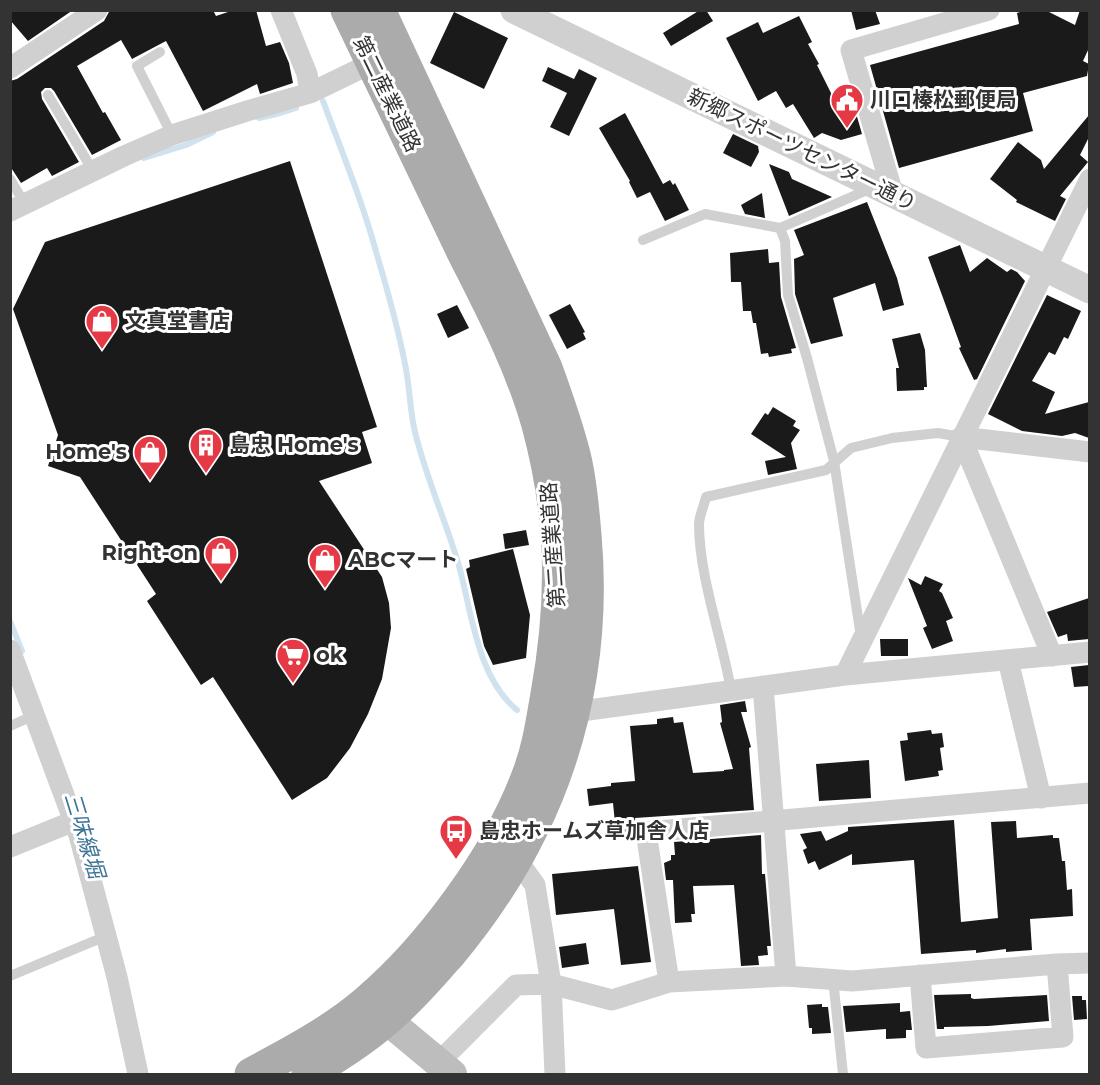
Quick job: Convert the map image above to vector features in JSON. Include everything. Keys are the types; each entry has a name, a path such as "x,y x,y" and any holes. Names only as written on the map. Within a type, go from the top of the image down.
{"main road":[{"name":"第二産業道路","path":"308,1074 345,1051 376,1011 412,957 442,922 474,877 495,842 527,779 539,739 557,634 560,584 556,523 548,472 538,424 523,380 492,310 347,10"},
{"name":"第二産業道路","path":"251,1074 291,1053 330,1028 376,1011 431,975 469,930 517,860 554,781 574,712 586,628 589,576 583,514 573,454 562,414 546,368 379,10"},
{"path":"376,1011 445,1069"}],"street":[{"path":"14,60 96,10"},
{"path":"281,10 303,65 310,93"},
{"name":"新郷スポーツセンター通り","path":"514,10 1089,290"},
{"path":"885,190 851,50 989,10"},
{"path":"18,207 171,135 310,93 372,63"},
{"path":"845,675 1089,179"},
{"path":"961,437 1089,452"},
{"path":"961,437 1052,656"},
{"path":"10,650 74,821 106,936 138,1074"},
{"path":"574,712 845,675 1089,652"},
{"path":"1008,660 1041,798"},
{"path":"762,686 786,976"},
{"path":"669,982 646,832 1041,798 1088,799"},
{"path":"10,847 74,821"},
{"path":"517,860 535,885 551,984 555,1074"},
{"path":"445,1069 516,985 551,984 612,1000 669,982 786,976 852,981 1089,963"},
{"path":"920,975 926,1048 1063,1038 1057,964"}],"lane":[{"path":"160,52 137,66 171,135"},
{"path":"48,95 93,171"},
{"path":"10,179 18,207"},
{"path":"643,240 705,214 780,228 885,190"},
{"path":"780,228 785,242 788,295 834,461 862,643"},
{"path":"732,690 705,573 699,522 706,497 826,470 851,448 892,438 938,433 961,437"},
{"path":"10,726 35,715"},
{"path":"10,976 106,936"},
{"path":"833,979 843,1074"}],"building":[{"path":"10,10 73,10 28,41 10,20"},
{"path":"110,10 213,10 216,16 234,10 256,10 266,46 280,42 289,63 293,83 260,94 257,84 203,111 166,41 132,59 121,40 77,66 121,140 92,155 54,91 51,88 45,88 41,92 42,99 79,162 52,176 47,168 21,183 10,166 10,81 17,79 104,21"},
{"path":"700,10 706,10 713,21 671,46 663,33"},
{"path":"851,10 875,10 880,24 856,30"},
{"path":"1026,10 1045,10 1075,25 1080,10 1089,10 1089,48 1083,61 1089,64 1087,76 1023,93 1033,131 899,168 870,65 1019,24 1017,13"},
{"path":"454,12 508,38 484,89 430,63"},
{"path":"799,16 812,42 808,44 833,97 850,92 862,134 841,140 822,133 814,138 793,104 786,108 776,91 758,101 726,38 758,22 763,33"},
{"path":"548,67 574,79 579,69 597,78 569,136 550,127 567,93 542,81"},
{"path":"625,113 663,184 670,180 673,185 675,183 689,210 665,221 650,192 637,198 630,181 599,128"},
{"path":"1089,115 1089,137 1080,155 1088,162 1060,196 1066,199 1055,221 1016,202 1017,200 990,179 1018,142 1041,160 1044,169"},
{"path":"733,134 758,146 759,152 751,167 723,153"},
{"name":"島忠 Home's","path":"290,161 377,427 362,432 372,463 319,481 382,577 389,603 391,628 382,679 368,714 350,748 327,778 292,800 213,677 201,685 147,601 156,594 80,477 48,466 58,435 13,309 45,242"},
{"path":"769,164 789,172 792,179 832,197 789,216"},
{"path":"762,193 765,218 745,214 741,205"},
{"path":"867,202 897,278 904,305 883,311 875,283 833,298 843,336 811,344 795,294 794,259 804,255 794,230"},
{"path":"960,245 970,272 987,258 1007,272 1011,269 1017,272 1025,281 977,379 974,380 959,348 961,347 928,257"},
{"path":"768,249 769,263 779,262 781,297 796,348 791,349 792,353 769,357 768,353 761,354 756,323 753,323 751,311 743,311 741,282 731,282 730,253"},
{"path":"1047,295 1081,311 1068,339 1064,337 1055,355 1049,352 1032,381 1055,392 1045,414 1089,402 1089,438 1075,433 1062,436 1022,431 988,414"},
{"path":"570,304 585,332 583,333 586,339 567,349 549,315"},
{"path":"457,305 469,328 448,338 437,314"},
{"path":"920,333 925,350 927,387 924,387 924,390 897,391 896,368 899,368 892,339"},
{"path":"773,407 796,421 793,426 800,430 791,443 797,469 768,475 765,461 786,457 751,434 765,413 768,415"},
{"path":"526,530 529,545 505,549 503,534"},
{"path":"513,549 530,615 526,658 493,665 484,646 466,569 470,567 469,560"},
{"path":"925,576 943,584 939,591 953,618 946,621 953,641 932,649 923,628 927,626 908,578 921,585"},
{"path":"1089,598 1089,639 1068,641 1067,634 1058,637 1047,612"},
{"path":"880,639 908,639 908,656 881,656"},
{"path":"1089,665 1089,686 1074,687 1071,667"},
{"path":"745,701 747,712 741,712 751,747 749,748 754,810 635,818 634,831 616,833 613,803 589,806 587,789 611,786 611,783 635,781 630,726 657,724 657,719 673,717 674,723 683,722 693,773 733,769 720,723 722,722 720,705"},
{"path":"931,730 932,734 942,733 944,747 940,748 943,770 938,771 939,776 905,781 900,741 908,740 907,733"},
{"path":"869,760 871,798 819,801 816,764"},
{"path":"954,820 961,922 998,918 991,822 1016,821 1017,838 1053,835 1053,838 1059,838 1062,861 1065,861 1067,890 1072,889 1073,916 1030,919 1032,950 1006,952 1006,949 976,953 976,950 921,954 914,860 852,865 852,854 819,870 815,861 808,864 803,850 807,848 800,834 821,831 826,841 848,831 848,827"},
{"path":"761,835 762,874 765,874 771,946 767,946 768,955 758,956 759,965 741,966 734,885 693,886 695,914 691,914 692,922 675,923 673,880 666,880 664,863 671,860 671,855 675,855 674,842"},
{"path":"638,866 651,962 621,965 614,909 556,915 552,874"},
{"path":"586,943 589,964 562,968 559,947"},
{"path":"971,994 971,998 974,999 1047,995 1049,1021 937,1029 934,995"},
{"path":"1072,996 1082,996 1082,1000 1086,1000 1087,1019 1074,1020"},
{"path":"900,1003 900,1012 910,1011 912,1030 906,1030 906,1038 886,1039 886,1029 846,1032 843,1006"},
{"path":"822,1004 822,1007 828,1007 831,1033 812,1034 812,1028 809,1028 807,1005"}],"waterway":[{"path":"323,101 359,197 385,283 403,355 415,432 459,566 484,662 493,680 517,710"},
{"path":"259,118 296,108"},
{"path":"144,158 186,145 213,132"},
{"name":"三味線堀","path":"10,621 22,651"}],"place":[{"name":"川口榛松郵便局","path":"847,129"},
{"name":"文真堂書店","path":"102,350"},
{"name":"島忠 Home's","path":"206,474"},
{"name":"Home's","path":"150,481"},
{"name":"Right-on","path":"221,582"},
{"name":"ABCマート","path":"325,589"},
{"name":"ok","path":"293,684"},
{"name":"島忠ホームズ草加舎人店","path":"456,860"}]}
